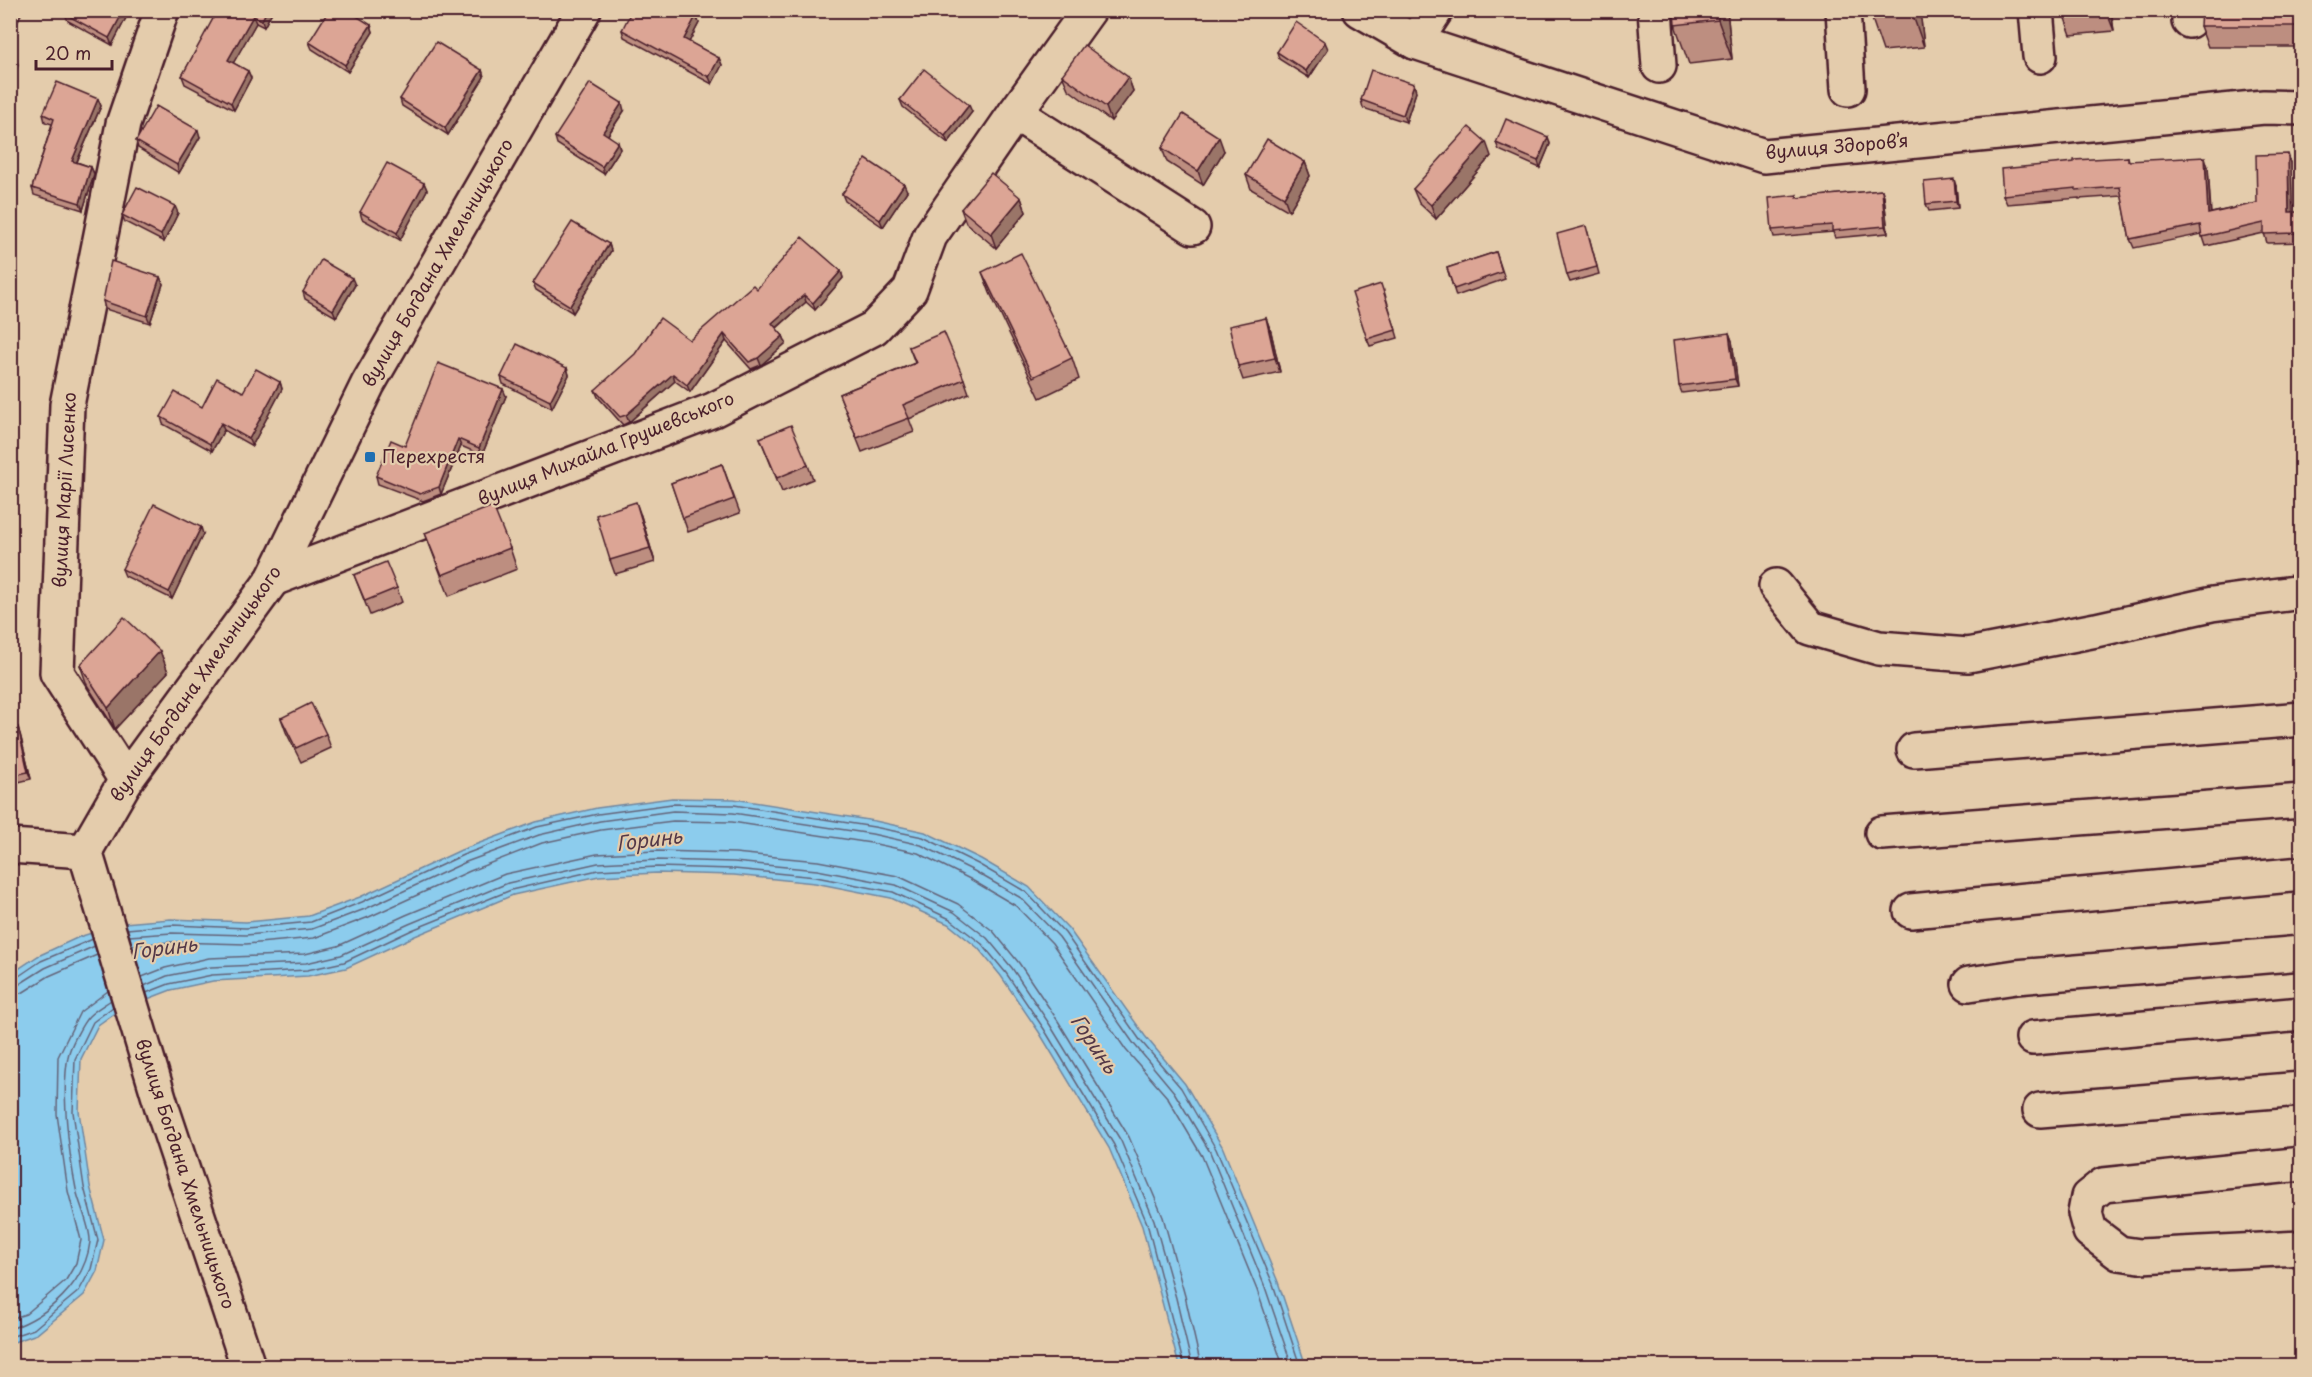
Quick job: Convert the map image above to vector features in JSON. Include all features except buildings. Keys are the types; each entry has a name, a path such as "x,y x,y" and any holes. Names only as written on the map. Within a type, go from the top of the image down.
{"street":[{"name":"вулиця Марії Лисенко","path":"126,780 57,673 67,405 123,124 162,10"},
{"name":"вулиця Богдана Хмельницького","path":"248,1366 163,1111 85,851 126,780 273,579 368,384 584,10"},
{"name":"вулиця Михайла Грушевського","path":"273,579 712,410 874,328 910,290 930,236 1089,10"},
{"name":"вулиця Здоровʼя","path":"1360,10 1415,42 1764,156 2252,108 2301,108"},
{"path":"1415,42 1436,10"},
{"path":"1655,10 1659,66"},
{"path":"1843,10 1848,89"},
{"path":"2036,10 2040,56"},
{"path":"1015,113 1193,227"},
{"path":"1776,586 1809,628 1879,648 1968,655 2212,604 2301,592"},
{"path":"1914,750 2301,719"},
{"path":"1882,832 2301,801"},
{"path":"10,846 85,851"},
{"path":"1911,911 2301,874"},
{"path":"1969,984 2016,977 2301,953"},
{"path":"2033,1038 2301,1014"},
{"path":"2040,1110 2301,1089"},
{"path":"2301,1164 2103,1185 2088,1197 2085,1213 2090,1231 2119,1253 2140,1256 2301,1248"}],"water":[{"name":"Горинь","path":"672,798 734,799 875,821 925,832 981,859 1029,887 1069,929 1145,1036 1185,1084 1222,1146 1278,1282 1306,1366 1179,1366 1142,1226 1109,1148 1039,1032 1001,976 978,948 948,924 891,898 815,883 734,875 657,873 599,876 513,895 346,968 308,976 213,981 171,990 119,1010 98,1025 81,1059 79,1111 90,1186 104,1240 97,1271 84,1295 37,1334 11,1343 11,974 38,956 79,937 124,923 171,919 246,922 309,916 360,897 461,850 536,822 597,808"}],"place":[{"name":"Перехрестя","path":"370,457"}]}
